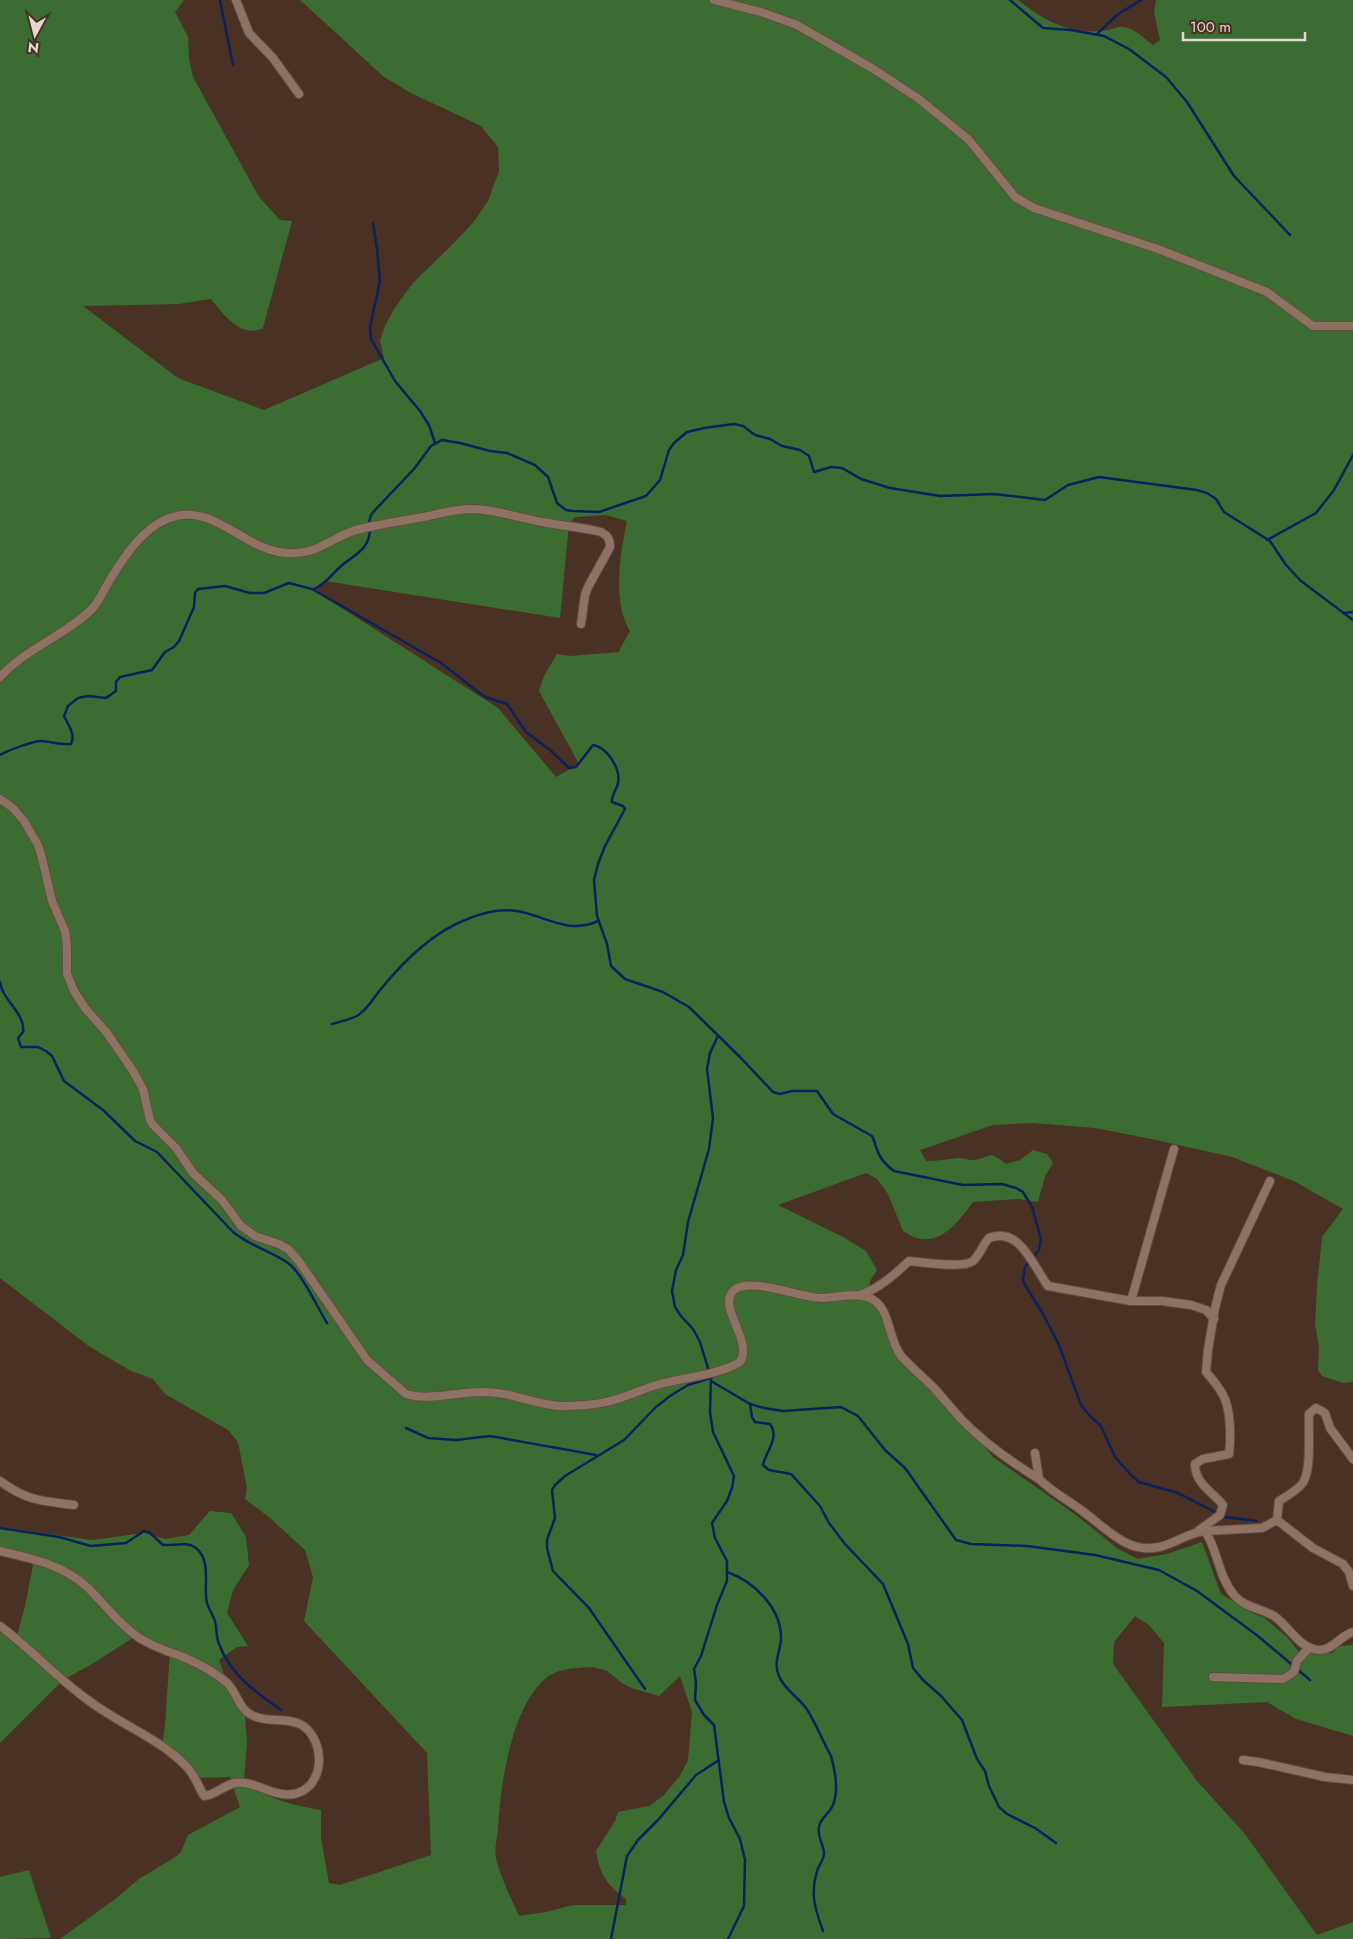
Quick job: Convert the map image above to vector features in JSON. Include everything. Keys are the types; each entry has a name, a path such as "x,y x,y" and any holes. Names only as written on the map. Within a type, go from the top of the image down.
{"street":[{"path":"236,0 249,34 273,58 299,94"},
{"path":"714,0 771,15 796,25 876,70 919,99 969,140 1015,197 1023,203 1158,249 1267,292 1282,301 1313,326 1353,326"},
{"path":"0,677 15,663 92,609 137,541 168,518 182,514 192,514 208,518 259,546 285,552 312,551 358,529 469,509 493,511 601,532 608,535 610,547 588,587 581,624"},
{"path":"0,798 24,821 41,854 52,901 65,931 67,974 72,986 85,1008 107,1033 130,1066 143,1089 150,1120 153,1125 176,1148 193,1173 222,1200 245,1230 255,1236 284,1246 298,1260 362,1354 406,1394 419,1397 461,1392 491,1392 559,1406 576,1406 615,1400 649,1387 719,1371 740,1362 744,1354 743,1344 733,1319 729,1302 731,1295 738,1288 754,1286 821,1298 859,1295 870,1292 898,1272 909,1261 949,1264 968,1263 978,1255 989,1238 1006,1235 1014,1239 1024,1250 1048,1286 1131,1301 1162,1301 1191,1305 1206,1310 1214,1318"},
{"path":"1131,1301 1174,1149"},
{"path":"1201,1531 1220,1515 1223,1505 1199,1481 1195,1474 1195,1464 1203,1459 1229,1454 1230,1446 1229,1422 1224,1395 1206,1372 1215,1308 1221,1285 1270,1181"},
{"path":"859,1295 869,1298 880,1306 893,1342 901,1355 961,1418 1000,1453 1057,1495 1086,1513 1118,1540 1131,1546 1144,1548 1158,1547 1201,1531 1262,1528 1277,1520"},
{"path":"1277,1520 1280,1501 1301,1485 1306,1477 1309,1450 1309,1414 1316,1408 1325,1413 1330,1428 1353,1459"},
{"path":"1035,1453 1039,1480"},
{"path":"0,1481 26,1498 74,1504"},
{"path":"1277,1520 1313,1548 1343,1564 1349,1572 1353,1586"},
{"path":"1201,1531 1209,1537 1222,1574 1234,1594 1248,1606 1274,1617 1309,1648 1321,1650 1336,1643 1346,1633 1353,1632"},
{"path":"0,1551 49,1563 70,1574 86,1586 116,1620 139,1638 196,1663 226,1682 234,1690 242,1708 248,1713 264,1720 298,1724 306,1728 312,1735 318,1750 320,1761 318,1772 305,1788 293,1794 286,1794 254,1784 235,1783 217,1790 208,1796 204,1796 194,1776 176,1758 156,1743 96,1706 0,1626"},
{"path":"1213,1677 1284,1679 1294,1672 1297,1661 1309,1648"},
{"path":"1243,1760 1325,1777 1353,1780"}],"green space":[{"path":"0,0 184,0 175,12 188,37 189,59 193,77 259,197 280,220 292,221 263,328 255,331 240,328 227,318 211,299 179,304 83,306 178,378 264,410 384,358 380,341 394,309 413,283 475,220 488,201 499,171 498,147 481,126 411,93 384,77 300,0 1018,0 1038,15 1060,26 1090,31 1103,31 1120,27 1127,28 1139,34 1153,45 1160,40 1154,12 1156,0 1353,0 1353,1382 1343,1383 1322,1376 1318,1370 1319,1346 1315,1324 1322,1237 1343,1209 1294,1181 1232,1157 1095,1128 1033,1123 993,1125 920,1150 926,1161 958,1158 972,1160 992,1155 1006,1164 1020,1160 1033,1150 1047,1154 1053,1163 1045,1176 1038,1202 1019,1199 973,1202 950,1229 935,1238 926,1239 915,1237 903,1231 888,1194 877,1179 866,1173 778,1205 843,1237 866,1251 877,1270 870,1281 869,1290 892,1344 963,1420 993,1457 1076,1515 1117,1548 1138,1559 1167,1554 1202,1542 1221,1594 1252,1613 1263,1617 1287,1637 1299,1652 1332,1653 1340,1646 1353,1645 1353,1736 1296,1719 1267,1702 1162,1707 1164,1643 1149,1625 1135,1616 1114,1642 1113,1664 1197,1781 1245,1834 1317,1935 1353,1922 1353,1939 60,1939 139,1879 177,1856 181,1852 188,1835 240,1807 230,1777 195,1778 162,1746 170,1652 136,1636 63,1680 0,1743 0,1629 16,1640 34,1560 0,1551 0,1527 92,1540 144,1533 165,1539 189,1535 210,1511 231,1513 246,1537 249,1565 233,1590 227,1613 248,1646 237,1647 219,1660 231,1694 245,1716 247,1743 244,1780 270,1797 321,1810 321,1838 329,1883 340,1885 431,1855 427,1753 304,1621 313,1577 305,1550 270,1518 245,1499 247,1488 238,1442 228,1430 165,1394 153,1379 131,1371 90,1347 0,1278","holes":["606,515 627,521 620,563 619,592 624,619 630,631 619,652 570,656 557,654 544,676 539,691 579,764 556,777 498,708 315,591 325,581 560,618 569,524 575,517","592,1667 607,1671 632,1688 659,1696 680,1676 692,1712 688,1760 680,1776 663,1796 649,1806 618,1812 615,1821 596,1851 605,1879 626,1899 626,1905 573,1905 519,1916 503,1881 495,1855 501,1792 516,1728 533,1692 545,1679 561,1671"]},
{"path":"29,1870 51,1938 0,1939 0,1877"}],"waterway":[{"path":"1010,0 1043,28 1071,30 1104,36 1129,49 1166,77 1187,102 1234,176 1290,235"},
{"path":"1097,34 1117,15 1141,0"},
{"path":"220,1 233,65"},
{"path":"373,223 380,281 370,327 371,339 395,381 429,425 435,443"},
{"path":"369,522 371,515 414,469 431,446 442,440 507,453 535,465 548,477 557,503 566,510 599,512 646,496 660,480 669,450 687,432 734,424 743,426 755,435 770,439 782,446 800,450 809,456 814,472 831,467 842,468 861,479 890,488 940,496 994,494 1045,500 1068,485 1099,477 1197,490 1207,493 1216,499 1224,512 1270,541 1286,565 1301,581 1353,620"},
{"path":"1267,540 1316,513 1334,490 1353,455"},
{"path":"314,589 325,582 364,547 370,530"},
{"path":"0,755 38,741 71,744 73,737 64,716 68,706 78,698 88,696 106,698 116,691 116,682 120,677 152,670 165,652 174,647 179,641 194,607 195,593 198,589 225,586 250,593 264,593 289,583 312,589 441,663 485,697 507,704 526,732 550,750 569,768 576,767 593,745 603,750 608,754 617,771 618,783 612,797 612,802 623,806 625,809 605,846 594,880 597,916 607,944 611,966 625,979 663,992 689,1007 773,1092 780,1094 792,1091 817,1091 833,1114 872,1136 881,1158 894,1171 963,1185 1002,1184 1023,1192 1032,1207 1041,1239 1039,1250 1025,1267 1023,1280 1059,1345 1081,1405 1101,1426 1115,1457 1139,1482 1178,1493 1225,1517 1257,1521"},
{"path":"1343,613 1353,612"},
{"path":"332,1024 361,1014 380,990 418,950 441,933 471,917 484,913 510,910 528,913 567,925 587,925 598,921"},
{"path":"0,982 5,995 18,1013 23,1025 23,1032 18,1038 21,1047 38,1047 46,1051 52,1056 64,1081 103,1110 135,1141 157,1152 233,1232 288,1263 299,1274 327,1323"},
{"path":"718,1036 710,1053 707,1069 713,1118 709,1149 688,1222 683,1255 676,1270 672,1291 675,1307 693,1329 700,1342 711,1378 710,1412 713,1432 734,1476 727,1501 712,1523 715,1538 727,1561 727,1581 717,1605 701,1656 694,1669 696,1682 695,1700 704,1715 714,1725 724,1802 729,1818 740,1839 745,1860 744,1906 728,1939"},
{"path":"645,1689 589,1608 553,1571 547,1548 547,1540 555,1518 552,1490 565,1476 624,1440 656,1407 670,1396 688,1385 711,1378"},
{"path":"711,1381 750,1404 764,1408 783,1411 841,1407 858,1416 885,1450 905,1468 956,1540 971,1544 1027,1546 1095,1555 1159,1570 1197,1591 1258,1636 1310,1680"},
{"path":"750,1404 752,1417 755,1422 770,1424 773,1429 773,1439 763,1465 769,1470 791,1474 820,1506 829,1523 845,1544 883,1584 908,1644 913,1668 962,1720 999,1807 1007,1814 1035,1828 1056,1843"},
{"path":"406,1428 428,1438 456,1440 490,1436 596,1455"},
{"path":"0,1528 59,1537 91,1546 126,1543 144,1531 149,1532 163,1545 185,1544 196,1548 204,1560 207,1603 215,1621 218,1641 224,1655 244,1682 281,1710"},
{"path":"727,1572 737,1576 756,1589 777,1617 781,1639 777,1671 784,1685 806,1708 831,1756 835,1774 836,1793 833,1805 821,1821 819,1827 824,1853 817,1871 814,1887 816,1908 823,1931"},
{"path":"611,1939 627,1856 638,1840 658,1820 696,1775 719,1760"}]}
